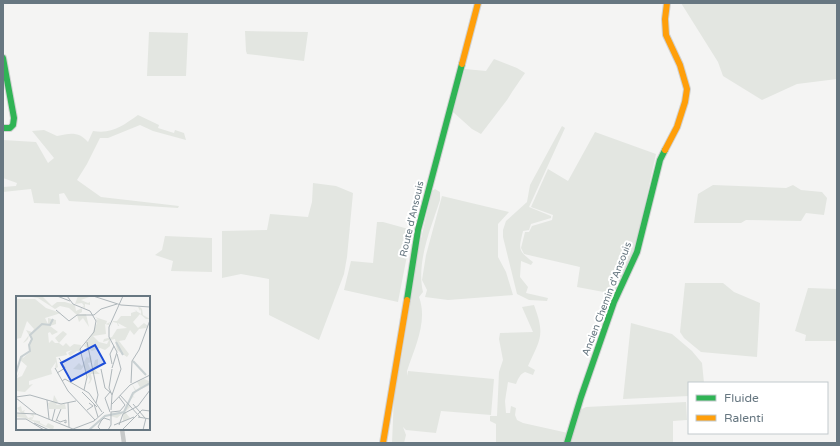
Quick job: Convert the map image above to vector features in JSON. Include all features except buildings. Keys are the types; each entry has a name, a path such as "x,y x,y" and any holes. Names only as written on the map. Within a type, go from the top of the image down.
{"street":[{"name":"Route d'Ansouis","path":"383,443 418,230 478,3"},
{"name":"Ancien Chemin d'Ansouis","path":"567,443 581,397 614,302 637,252 660,160 677,127 685,102 687,89 680,65 666,35 665,18 667,3"},
{"path":"3,58 14,118 13,125 10,128 3,128"},
{"path":"122,430 124,443"}],"shaded area":[{"path":"681,3 837,3 837,79 797,84 762,100 723,76 718,62"},
{"path":"245,31 308,32 304,61 247,54"},
{"path":"149,32 188,33 186,76 147,76"},
{"path":"494,59 517,68 525,73 481,134 472,129 453,112 465,69 486,71"},
{"path":"138,115 159,125 158,128 174,133 175,130 184,133 186,140 153,131 140,125 108,138 100,138 77,180 101,197 179,206 178,208 69,201 64,193 59,194 60,204 34,203 31,189 3,192 3,187 16,186 17,183 3,178 3,140 36,142 48,163 54,158 32,131 44,130 57,136 78,134 85,138 88,142 93,131 100,132 112,130 122,126"},
{"path":"562,126 565,128 529,207 551,216 551,218 531,224 529,230 523,231 520,246 520,249 524,255 533,262 531,265 521,261 520,277 528,287 526,293 548,298 547,301 529,300 517,294 503,237 503,230 506,221 527,202 530,185"},
{"path":"595,132 656,154 635,250 611,304 609,293 577,287 580,267 524,254 521,248 525,232 529,232 532,226 552,220 553,215 531,207 548,169 568,181"},
{"path":"313,183 336,186 353,193 344,274 319,340 269,315 269,279 241,274 222,278 222,231 267,230 270,214 308,217 312,202"},
{"path":"713,185 786,188 793,185 801,190 822,192 827,198 824,215 806,213 801,221 746,220 741,223 694,223 698,194"},
{"path":"435,189 440,192 440,200 423,257 421,281 423,292 419,297 422,315 421,325 417,343 407,371 407,376 408,371 494,379 491,415 441,411 436,433 406,430 403,427 406,435 404,443 392,443 394,396 402,355 417,256 432,191"},
{"path":"442,196 509,212 498,224 498,257 506,272 513,295 448,300 425,297 427,290 422,280 426,255"},
{"path":"377,222 383,222 412,230 398,302 344,290 351,261 373,263"},
{"path":"165,236 212,238 212,272 171,271 173,261 155,255 162,250"},
{"path":"685,283 723,283 734,292 760,303 757,357 701,352 684,338 680,332"},
{"path":"808,288 837,289 837,341 805,341 806,335 795,331"},
{"path":"534,305 540,323 540,336 539,342 528,366 535,370 533,375 525,372 523,373 519,377 516,384 508,382 505,401 506,413 510,413 511,406 516,408 515,415 517,420 523,423 568,433 565,443 496,443 496,424 490,421 490,416 497,416 499,372 503,360 499,339 500,333 533,332 522,307"},
{"path":"631,323 672,334 692,351 702,363 704,382 688,382 688,396 623,399"},
{"path":"686,402 687,420 673,421 673,443 570,443 580,410 586,407"}],"traffic: fast":[{"path":"3,58 14,118 13,125 10,128 3,128"},
{"path":"407,300 418,230 462,64"},
{"path":"567,443 581,397 614,302 637,252 660,160 665,150"}],"traffic: slow":[{"path":"462,64 478,3"},
{"path":"665,150 677,127 685,102 687,89 680,65 666,35 665,19 667,3"},
{"path":"383,443 407,300"}]}
